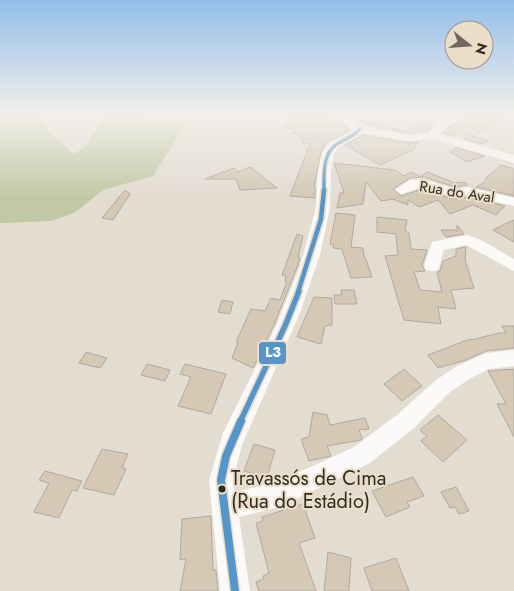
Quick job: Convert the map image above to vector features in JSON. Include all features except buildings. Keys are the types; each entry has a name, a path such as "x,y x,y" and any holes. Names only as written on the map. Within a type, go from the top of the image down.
{"street":[{"path":"235,591 221,480 223,463 301,286 314,245 324,198 323,174 328,152 339,142"},
{"path":"453,142 514,159"},
{"name":"Rua do Aval","path":"402,190 415,184 423,183 454,193 467,191 514,202"},
{"path":"432,266 437,246 466,240 476,243 514,266"},
{"path":"224,508 280,494 362,455 406,421 443,386 464,372 486,361 514,358"}],"green space":[{"path":"0,142 60,142 74,154 86,146 89,142 175,142 153,176 103,190 74,213 51,221 0,223"}],"transit line":[{"name":"L3","path":"235,591 221,480 226,456 285,326 304,277 321,219 324,198 324,170 328,153 335,145 342,142"}],"place":[{"name":"Travassós de Cima (Rua do Estádio)","path":"222,489"}]}
